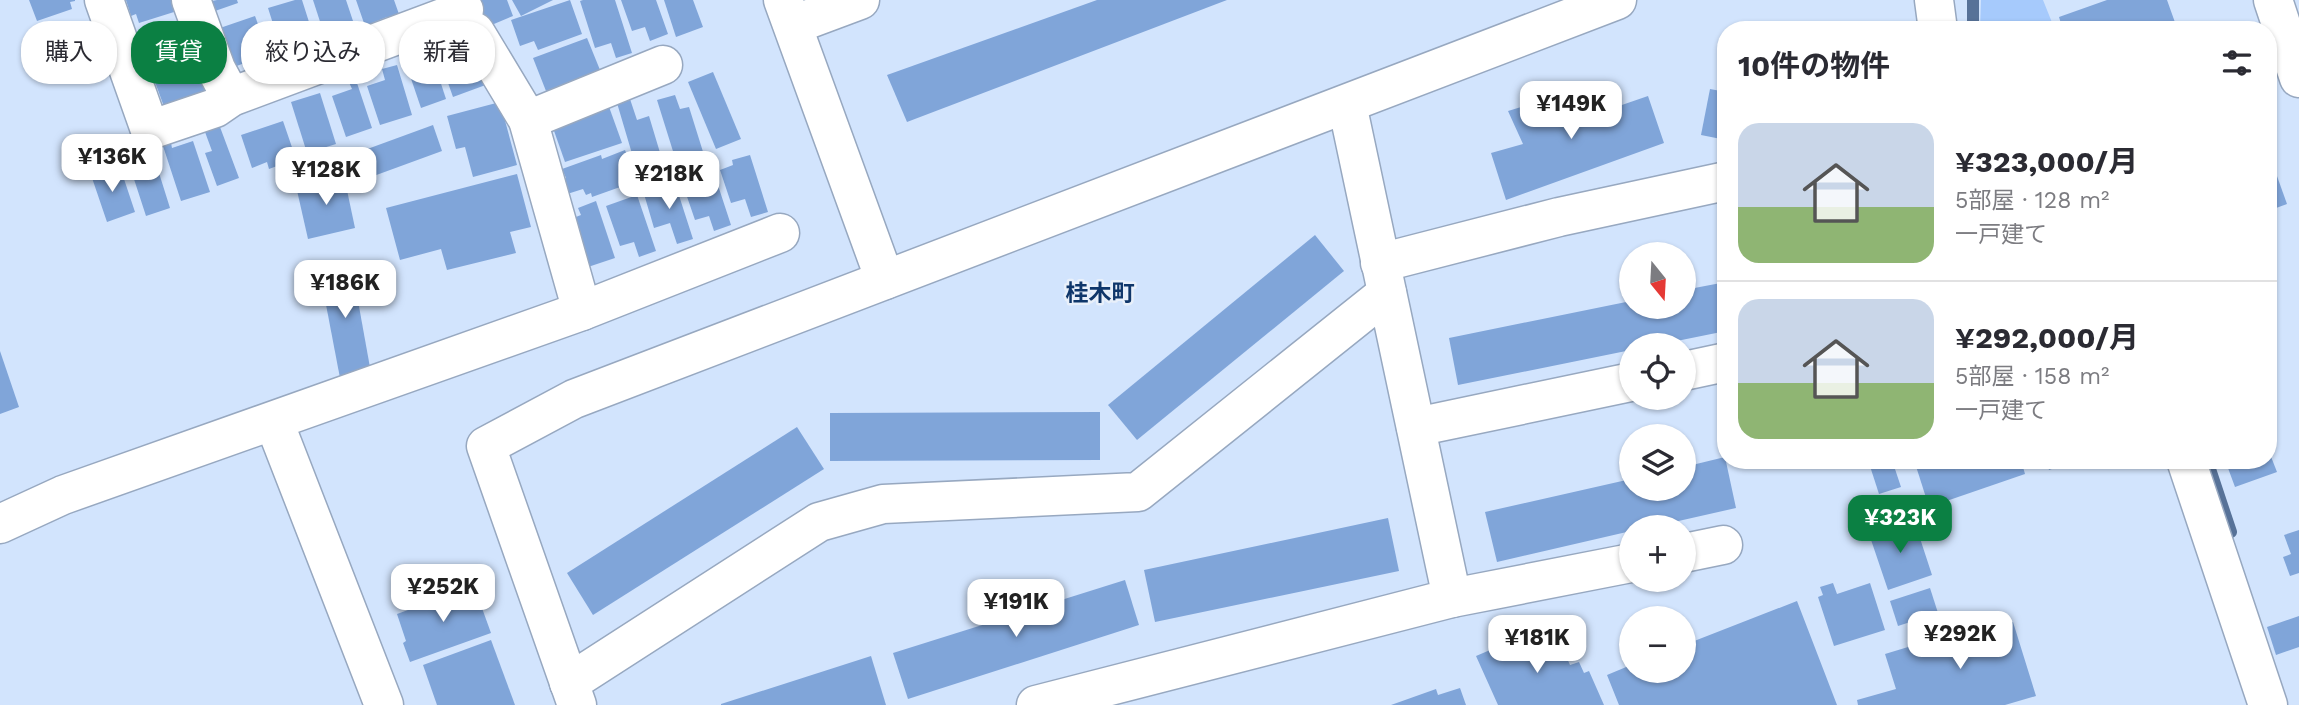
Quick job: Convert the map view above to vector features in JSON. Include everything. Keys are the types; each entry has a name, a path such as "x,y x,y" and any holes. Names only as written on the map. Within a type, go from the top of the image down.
{"street":[{"path":"104,0 150,130 215,108 231,97 470,21 528,120 582,312"},
{"path":"191,0 216,69 231,97"},
{"path":"860,0 788,13 886,280"},
{"path":"1617,0 574,400 486,446 573,694 819,522 883,505 1138,492 1384,278 1559,217 1717,183"},
{"path":"1934,0 1937,21"},
{"path":"2273,0 2299,78"},
{"path":"528,120 663,65"},
{"path":"1347,104 1452,598"},
{"path":"0,524 63,495 582,312 780,233"},
{"path":"1696,368 1717,364"},
{"path":"1416,427 1619,385"},
{"path":"274,422 384,705"},
{"path":"2189,469 2268,705"},
{"path":"1696,551 1723,545"},
{"path":"1035,705 1452,598 1619,565"}],"shaded area":[{"path":"1981,0 2043,0 2051,21 1980,21"}],"building":[{"path":"29,0 75,0 70,2 72,9 37,21"},
{"path":"126,0 171,0 174,12 145,21 138,21 136,14 131,16"},
{"path":"237,0 238,3 215,11 212,1"},
{"path":"302,0 309,21 272,21 268,8"},
{"path":"313,0 346,0 353,21 320,21"},
{"path":"356,0 394,0 400,17 389,22 387,17 377,21 363,21"},
{"path":"466,0 507,0 513,16 495,24 495,21 478,21"},
{"path":"512,0 553,0 521,16"},
{"path":"570,0 582,34 538,50 534,41 520,46 511,20"},
{"path":"615,0 632,53 616,58 611,43 595,48 580,1"},
{"path":"621,0 656,0 668,34 650,41 645,27 632,31"},
{"path":"664,0 693,0 703,27 676,37"},
{"path":"1097,0 1227,0 907,122 887,75"},
{"path":"2107,0 2167,0 2174,21 2060,21 2059,17"},
{"path":"255,16 257,21 241,21 241,64 234,67 227,48 227,26"},
{"path":"587,38 600,70 546,91 533,58"},
{"path":"397,65 399,84 403,84 412,115 380,125 367,86 385,84 385,68"},
{"path":"713,72 741,139 716,149 688,82"},
{"path":"156,84 204,84 208,95 166,112"},
{"path":"350,84 357,84 372,128 346,137 332,96 352,89"},
{"path":"413,84 441,84 446,99 421,108"},
{"path":"448,84 488,84 453,97"},
{"path":"1710,89 1717,90 1717,138 1701,135"},
{"path":"1574,91 1584,118 1648,96 1664,143 1506,200 1491,153 1523,144 1508,111"},
{"path":"320,93 336,144 307,153 291,102"},
{"path":"675,95 680,109 689,107 704,155 677,164 657,100"},
{"path":"630,99 637,120 649,116 664,166 638,174 617,103"},
{"path":"500,102 517,165 473,177 465,147 456,149 447,116"},
{"path":"608,104 622,143 565,162 553,128"},
{"path":"283,121 296,159 269,169 267,162 252,168 241,135"},
{"path":"433,125 442,151 360,181 351,155"},
{"path":"220,127 239,178 217,186 205,153 212,151 205,132"},
{"path":"193,141 210,192 181,201 163,146 171,143 172,148"},
{"path":"625,150 637,181 592,197 591,193 586,195 583,189 564,195 559,181 566,178 562,169 601,155 602,159"},
{"path":"750,155 768,212 751,217 745,199 731,203 720,170 733,165 732,160"},
{"path":"154,157 170,208 146,216 132,173 136,172 133,164"},
{"path":"108,166 113,180 123,176 135,212 107,222 90,172"},
{"path":"712,167 731,225 714,231 709,216 695,220 682,182 696,177 694,173"},
{"path":"517,174 531,227 510,232 516,253 447,270 441,249 400,260 386,208"},
{"path":"344,176 355,228 308,239 296,186"},
{"path":"2277,176 2287,204 2277,208"},
{"path":"674,180 693,239 677,244 670,223 654,228 644,194 658,190 656,185"},
{"path":"637,195 656,251 639,257 634,242 620,246 606,206"},
{"path":"596,201 615,258 582,269 568,220 581,215 578,208"},
{"path":"1315,235 1344,271 1137,440 1108,405"},
{"path":"351,262 371,373 340,378 319,268"},
{"path":"1717,284 1717,333 1696,337 1696,333 1619,333 1619,352 1458,385 1449,338 1619,303 1619,319 1696,319 1696,288"},
{"path":"0,351 19,407 0,414"},
{"path":"1100,412 1100,460 830,461 830,413"},
{"path":"797,427 824,469 593,615 567,573"},
{"path":"1717,459 1717,469 1728,469 1736,508 1696,517 1619,515 1619,534 1497,562 1485,512 1619,482 1619,501 1696,501 1696,464"},
{"path":"1871,469 1895,469 1901,487 1879,494"},
{"path":"1917,469 2024,469 2025,474 1929,507"},
{"path":"2228,469 2276,469 2277,472 2235,487"},
{"path":"1388,518 1399,571 1155,622 1144,570"},
{"path":"1886,522 1889,532 1915,523 1932,575 1888,590 1867,528"},
{"path":"2299,530 2299,573 2290,576 2283,557 2291,554 2284,535"},
{"path":"1125,580 1139,625 908,699 893,653"},
{"path":"1833,583 1837,594 1870,583 1885,630 1834,646 1818,597 1823,595 1820,587"},
{"path":"474,586 491,633 410,662 397,614"},
{"path":"1930,588 1938,613 1898,626 1890,601"},
{"path":"1797,601 1837,705 1619,705 1607,675 1619,670 1619,683 1696,683 1696,640"},
{"path":"2299,616 2299,647 2276,655 2267,627"},
{"path":"2013,622 2036,696 2005,705 1858,705 1857,700 1896,689 1885,654 1984,624 1986,630"},
{"path":"1535,631 1541,645 1558,638 1570,665 1579,662 1584,673 1589,671 1604,705 1498,705 1476,656"},
{"path":"491,640 515,705 437,705 423,665"},
{"path":"871,656 886,705 721,705 721,704"},
{"path":"1460,688 1466,705 1391,705 1436,689 1438,695"}],"waterway":[{"path":"1973,0 1973,21"},
{"path":"2210,469 2231,532"}],"district":[{"name":"桂木町","path":"1100,293"}]}
